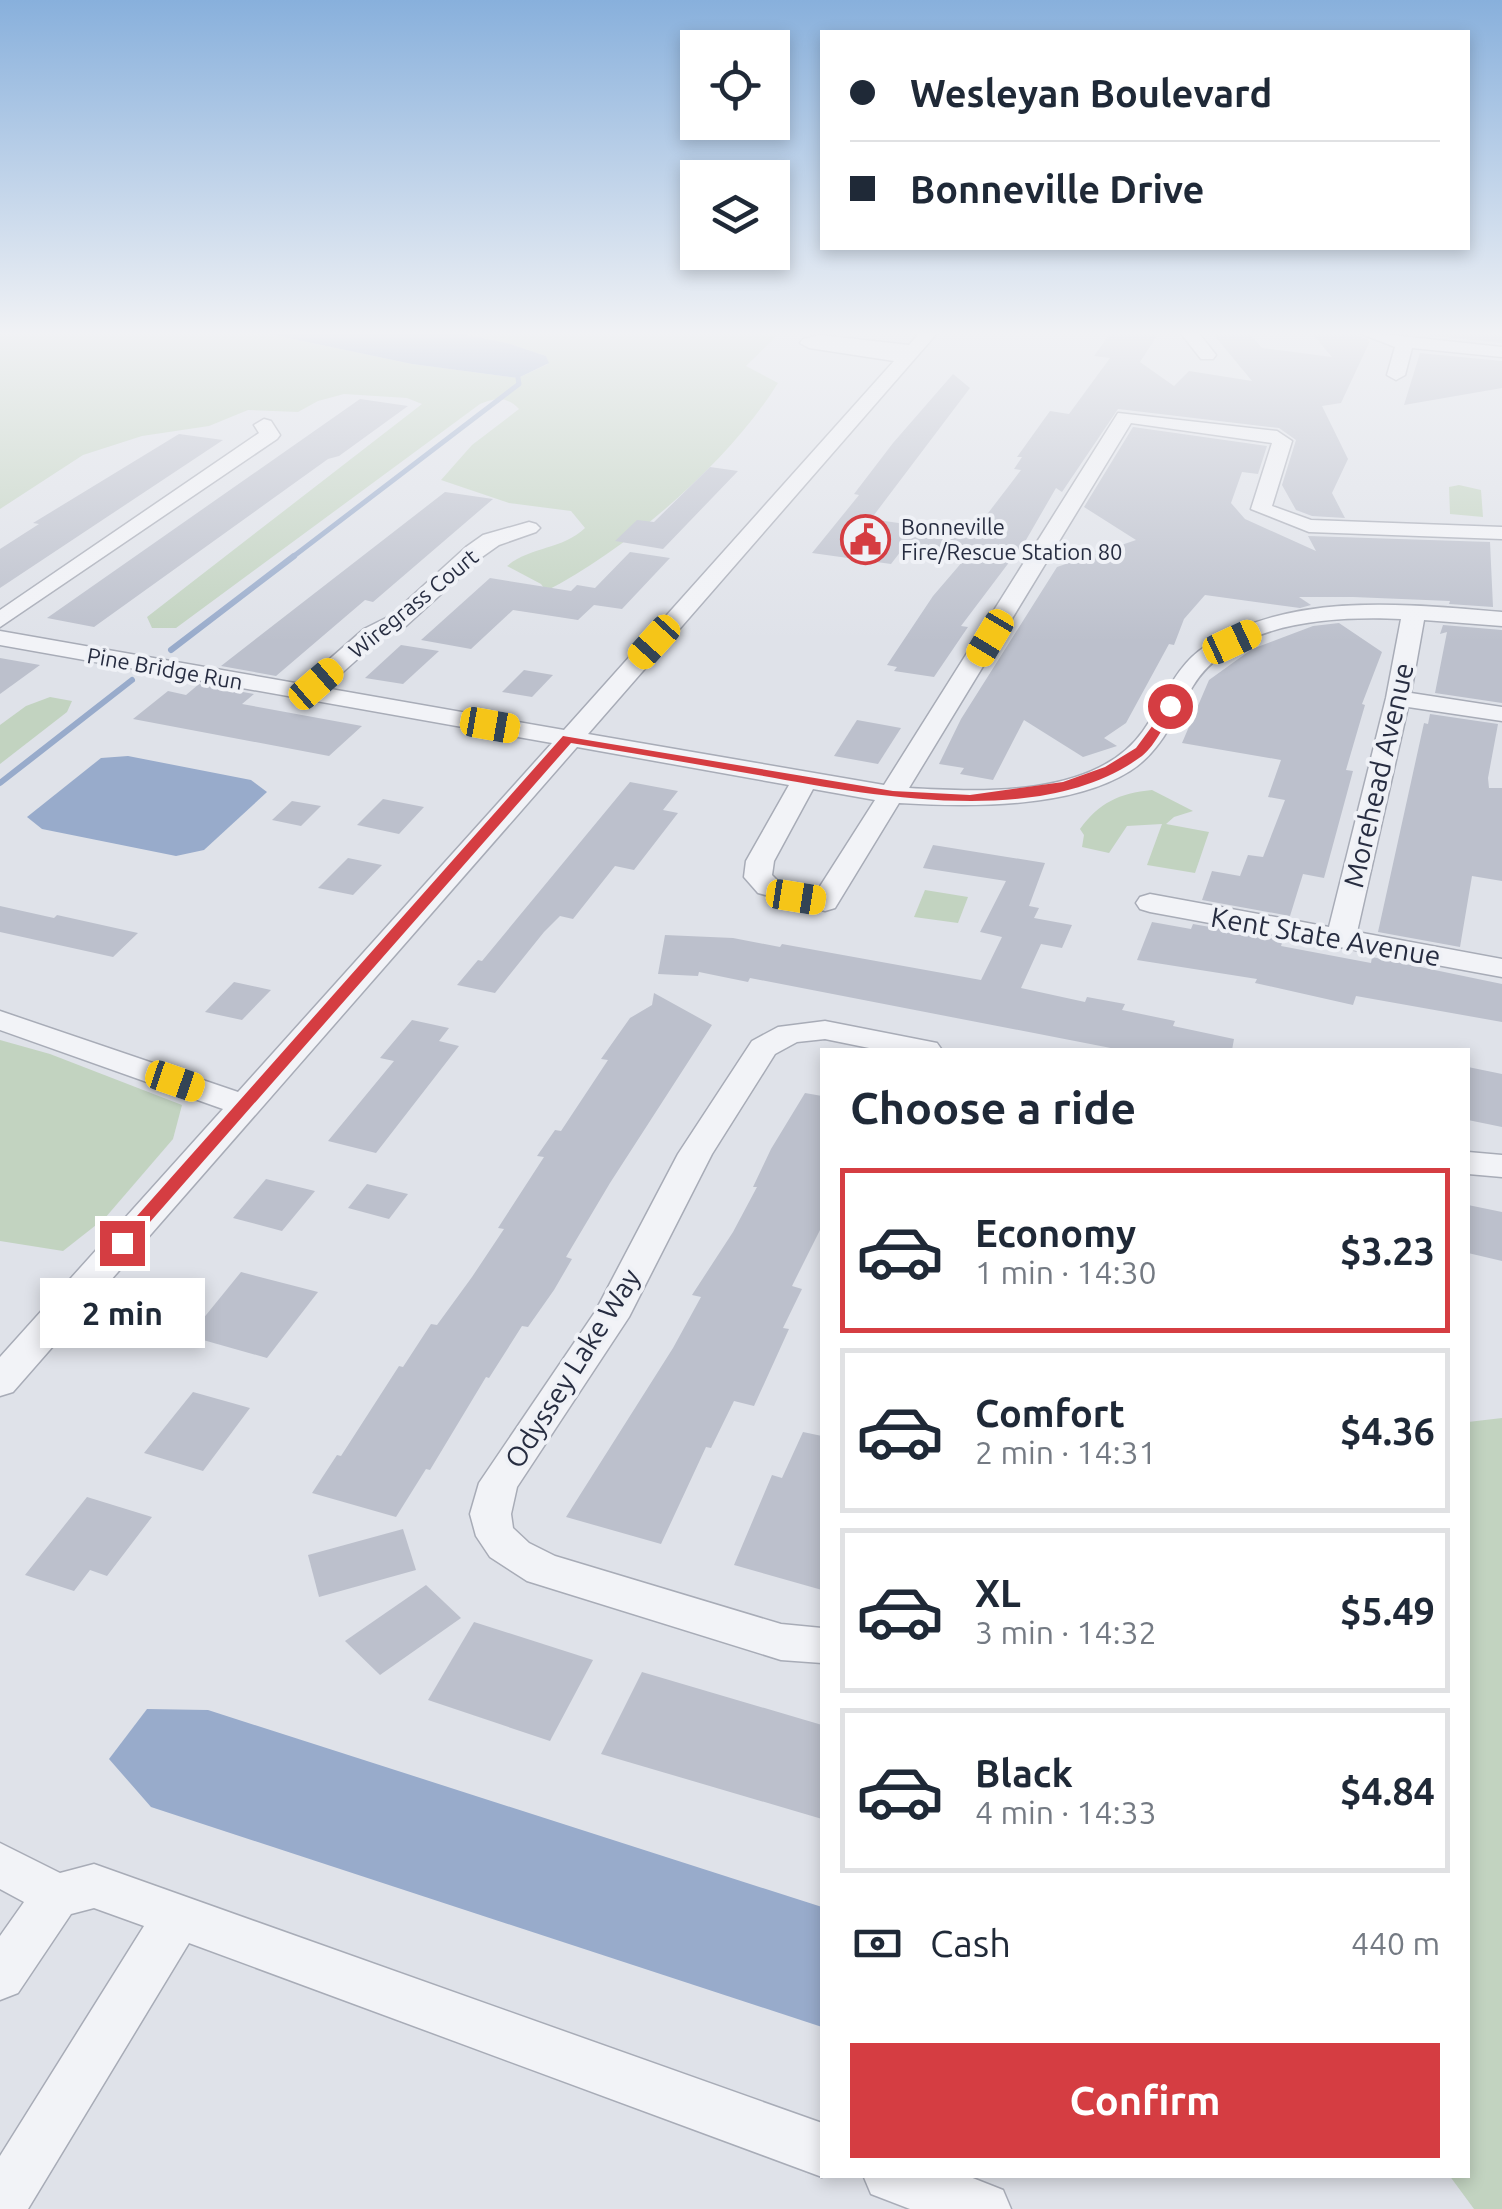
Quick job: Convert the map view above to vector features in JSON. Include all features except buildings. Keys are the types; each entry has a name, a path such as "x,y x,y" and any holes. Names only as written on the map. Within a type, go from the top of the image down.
{"street":[{"path":"0,620 269,434"},
{"path":"0,1382 839,434"},
{"path":"805,780 760,861 758,876 768,887 825,902 1115,434"},
{"path":"1263,434 1282,441 1262,509 1280,518 1310,526 1502,533"},
{"name":"Wiregrass Court","path":"306,694 372,634 398,621 474,552 491,540 529,528"},
{"name":"Pine Bridge Run","path":"0,638 805,780 949,800 1065,786 1110,770 1141,751 1184,677 1213,651 1251,633 1309,616 1414,611 1502,619"},
{"name":"Morehead Avenue","path":"1340,939 1398,698 1414,611"},
{"path":"1398,698 1502,714"},
{"name":"Kent State Avenue","path":"1150,903 1502,968"},
{"path":"0,1020 244,1105"},
{"name":"Odyssey Lake Way","path":"820,1646 782,1642 542,1569 514,1556 498,1540 490,1502 498,1483 611,1316 695,1154 763,1048 789,1034 825,1030 916,1048"},
{"path":"1470,1163 1502,1166"},
{"path":"0,1864 56,1896"},
{"path":"0,1977 56,1896 94,1886 820,2149"},
{"path":"0,2205 178,1916"},
{"path":"893,2187 984,2209"}],"green space":[{"path":"0,434 155,434 83,455 0,509"},
{"path":"383,434 439,434 176,628 152,628 147,617"},
{"path":"486,434 740,434 643,528 546,591 541,584 507,566 585,528 571,511 509,503 441,480"},
{"path":"1449,487 1481,490 1483,517 1450,514"},
{"path":"50,697 72,701 67,712 0,764 0,725 26,706"},
{"path":"1152,790 1193,811 1166,824 1209,832 1195,873 1147,865 1162,824 1127,826 1109,853 1082,847 1084,835 1080,829 1102,806 1120,797"},
{"path":"925,890 968,897 958,923 914,917"},
{"path":"0,1040 50,1054 182,1105 173,1139 105,1218 63,1251 0,1241"},
{"path":"1502,1418 1502,2209 1474,2209 1451,2178 1470,2178 1470,1422"}],"water":[{"path":"128,756 251,780 267,792 204,850 176,856 42,829 27,817 101,758"},
{"path":"147,1709 208,1710 820,1906 820,2026 151,1807 109,1759"}],"waterway":[{"path":"290,559 453,434"},
{"path":"171,650 294,556"},
{"path":"0,783 132,680"}],"place":[{"name":"Bonneville Fire/Rescue Station 80","path":"866,539"}],"route":[{"path":"122,1243 568,738 893,795 949,800 1065,786 1110,770 1141,751 1170,706"}]}
